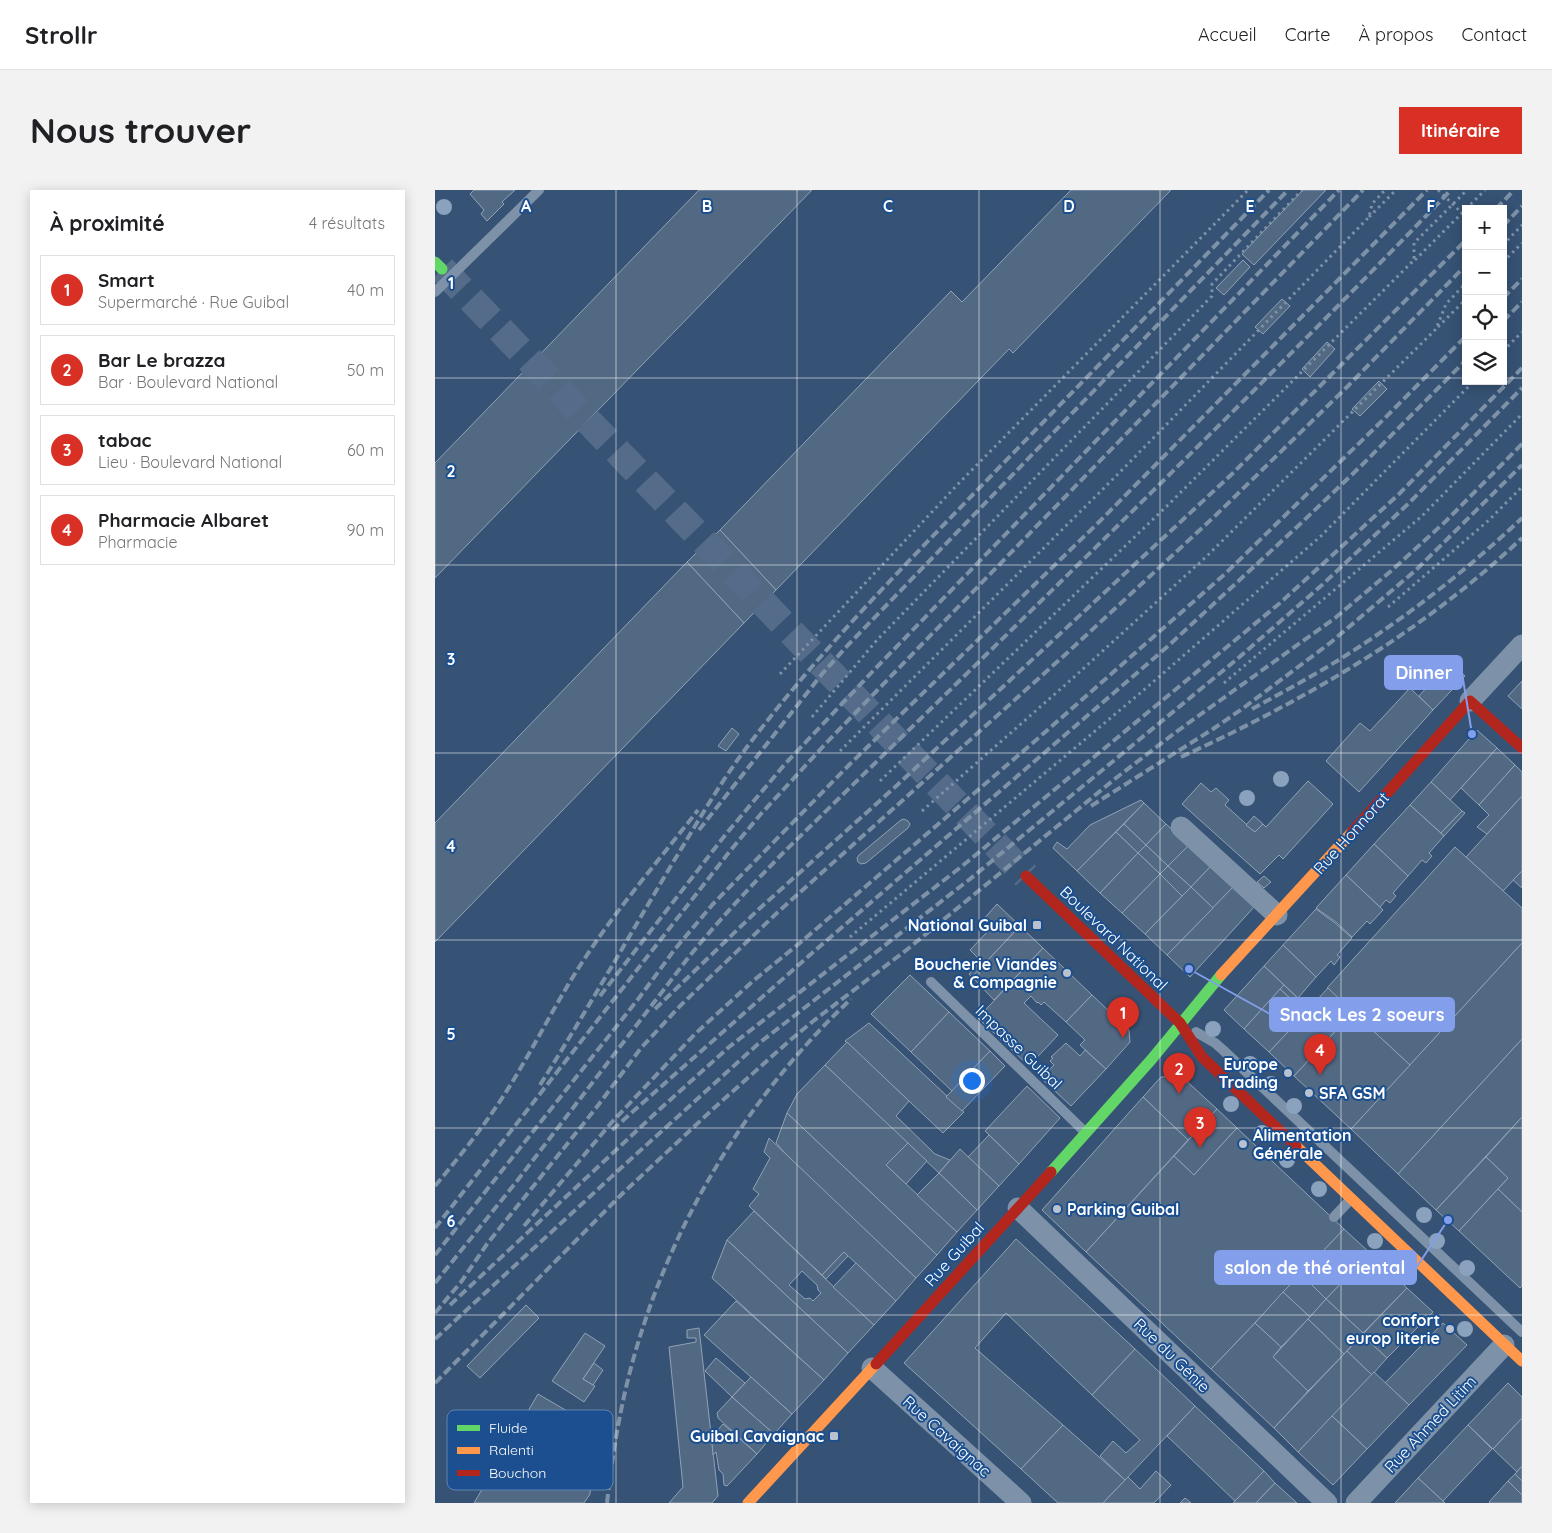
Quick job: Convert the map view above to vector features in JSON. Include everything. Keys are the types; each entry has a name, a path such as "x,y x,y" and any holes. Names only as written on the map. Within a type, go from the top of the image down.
{"street":[{"name":"Rue Honnorat","path":"1180,1023 1522,645"},
{"path":"1471,701 1522,748"},
{"path":"1181,827 1277,915"},
{"name":"Boulevard National","path":"1026,876 1180,1023 1202,1057 1522,1361"},
{"name":"Rue Guibal","path":"748,1503 1087,1133 1151,1060 1180,1023"},
{"name":"Rue du Génie","path":"1018,1208 1327,1503"},
{"name":"Rue Ahmed Litim","path":"1356,1503 1504,1345"},
{"name":"Rue Cavaignac","path":"873,1368 1021,1503"}],"lane":[{"path":"435,292 539,190"},
{"name":"Impasse Guibal","path":"931,982 1087,1133"},
{"name":"Boulevard National","path":"1180,1023 1215,1043 1223,1050 1521,1331"},
{"path":"1334,1217 1351,1199"},
{"path":"1504,1345 1521,1331"}],"path":[{"path":"780,674 960,482 1248,190"},
{"path":"811,717 877,640 1212,296 1212,284 1302,190"},
{"path":"1369,218 1372,204 1385,190"},
{"path":"840,751 1123,469 1396,190"},
{"path":"880,781 1169,504 1462,213 1438,190"},
{"path":"1414,260 1414,244 1467,190"},
{"path":"1470,205 1485,190"},
{"path":"1507,241 1522,226"},
{"path":"1507,258 1522,243"},
{"path":"1436,329 1446,304 1462,287"},
{"path":"922,811 1073,678 1207,556 1462,303"},
{"path":"1507,347 1522,332"},
{"path":"850,937 1145,689 1321,536 1470,385"},
{"path":"1224,683 1422,516 1522,414"},
{"path":"1388,607 1489,520 1522,487"}],"building":[{"path":"474,190 515,190 502,202 504,204 487,221 481,214 484,210 470,194"},
{"path":"699,190 812,190 435,578 435,463"},
{"path":"1071,190 1171,190 1013,353 1009,349 776,590 720,530 951,291 962,302"},
{"path":"1303,190 1326,190 1254,265 1242,254"},
{"path":"1243,260 1250,267 1224,295 1216,288"},
{"path":"1282,299 1290,306 1263,334 1255,327"},
{"path":"1327,342 1335,349 1310,377 1302,369"},
{"path":"1379,381 1387,389 1360,416 1352,409"},
{"path":"720,530 776,590 744,623 687,562"},
{"path":"687,562 744,623 435,942 435,823"},
{"path":"1450,662 1465,676 1433,710 1419,696"},
{"path":"1522,681 1522,709 1508,696"},
{"path":"1410,688 1433,710 1359,792 1326,761 1360,723 1370,731"},
{"path":"732,728 739,734 726,751 718,746"},
{"path":"1477,730 1497,748 1450,800 1431,782"},
{"path":"1497,748 1515,765 1479,805 1461,788"},
{"path":"1515,765 1522,772 1522,796 1487,834 1477,827 1489,815 1479,805"},
{"path":"1308,781 1333,804 1283,859 1279,855 1260,874 1182,804 1201,783 1211,792 1216,788 1229,800 1225,805 1255,832 1263,824 1266,827"},
{"path":"1431,782 1462,811 1441,833 1410,805"},
{"path":"1522,796 1522,871 1503,891 1466,857"},
{"path":"1141,800 1144,803 1077,871 1053,848 1057,842 1067,849 1090,825"},
{"path":"1144,803 1166,824 1146,845 1124,824"},
{"path":"1410,805 1444,836 1429,853 1432,856 1426,863 1422,860 1408,876 1374,844"},
{"path":"1462,811 1465,813 1444,836 1441,833"},
{"path":"1254,816 1263,824 1255,832 1246,825"},
{"path":"904,819 910,824 908,828 866,863 861,864 858,862 857,858 859,855"},
{"path":"1124,824 1146,845 1138,853 1116,832"},
{"path":"1166,824 1189,845 1168,866 1146,845"},
{"path":"1116,832 1138,853 1100,893 1077,871"},
{"path":"1374,844 1408,876 1393,893 1396,896 1390,903 1386,900 1380,907 1346,875"},
{"path":"1146,845 1168,866 1160,874 1138,853"},
{"path":"1189,845 1212,865 1191,887 1168,866"},
{"path":"1455,847 1522,908 1522,943 1410,1065 1327,988"},
{"path":"1138,853 1160,874 1122,913 1100,893"},
{"path":"1212,865 1234,886 1213,908 1191,887"},
{"path":"1168,866 1191,887 1182,896 1160,874"},
{"path":"1522,871 1522,888 1513,880"},
{"path":"1160,874 1182,896 1145,934 1122,913"},
{"path":"1346,875 1383,910 1370,924 1367,921 1352,937 1336,922 1316,908"},
{"path":"1264,876 1271,882 1264,888 1257,882"},
{"path":"1234,886 1255,906 1190,977 1167,955"},
{"path":"1191,887 1213,908 1167,955 1145,934"},
{"path":"997,904 1020,926 972,977 969,974 981,961 970,950 990,929 982,921"},
{"path":"1316,909 1352,938 1337,955 1340,957 1334,965 1331,961 1316,977 1283,945"},
{"path":"1020,926 1043,948 994,1000 972,977"},
{"path":"1522,943 1522,1039 1398,1174 1351,1129"},
{"path":"1283,945 1316,977 1298,998 1264,966"},
{"path":"1043,948 1092,995 1066,1022 1044,1002 1041,1005 1031,996 1024,1003 1058,1035 1029,1066 978,1018"},
{"path":"1264,966 1284,985 1244,1029 1224,1010"},
{"path":"910,975 949,1012 911,1052 871,1014"},
{"path":"1284,985 1309,1009 1306,1013 1280,989"},
{"path":"1328,988 1353,1012 1294,1076 1269,1052"},
{"path":"1280,989 1306,1013 1269,1052 1244,1029"},
{"path":"1092,995 1129,1030 1130,1042 1106,1069 1080,1045 1085,1040 1066,1022"},
{"path":"949,1012 990,1051 952,1091 911,1052"},
{"path":"1353,1012 1410,1065 1351,1129 1294,1076"},
{"path":"869,1023 964,1112 943,1133 845,1041"},
{"path":"1522,1039 1522,1117 1436,1210 1398,1174"},
{"path":"847,1042 909,1101 896,1116 935,1154 950,1160 939,1173 825,1065"},
{"path":"1066,1043 1080,1056 1085,1050 1106,1069 1071,1106 1041,1078 1054,1065 1050,1061 1053,1058 1051,1057"},
{"path":"990,1051 1005,1066 962,1111 946,1097"},
{"path":"825,1065 908,1143 886,1165 957,1232 937,1255 787,1113 797,1094"},
{"path":"1181,1076 1217,1109 1188,1140 1143,1097 1161,1077"},
{"path":"1027,1086 1060,1118 1019,1164 985,1131"},
{"path":"1143,1097 1188,1140 1086,1252 1042,1210"},
{"path":"1217,1109 1237,1128 1194,1175 1174,1156"},
{"path":"787,1113 937,1255 916,1278 792,1161 776,1143"},
{"path":"1522,1117 1522,1212 1498,1189 1508,1178 1486,1157"},
{"path":"1237,1128 1344,1229 1211,1369 1086,1252 1174,1156 1194,1175"},
{"path":"989,1135 1019,1164 999,1186 968,1157"},
{"path":"769,1138 916,1278 896,1301 844,1252 822,1275 749,1206 759,1194 753,1189 770,1158 764,1152"},
{"path":"908,1143 927,1161 906,1184 886,1165"},
{"path":"960,1149 999,1186 977,1210 939,1173"},
{"path":"1486,1157 1508,1178 1459,1231 1436,1210"},
{"path":"939,1173 977,1210 957,1232 917,1195"},
{"path":"1498,1189 1522,1212 1522,1286 1520,1288 1459,1231"},
{"path":"754,1211 874,1325 848,1353 727,1240","holes":["802,1271 817,1285 821,1293 813,1301 810,1298 805,1299 789,1285"]},
{"path":"1344,1229 1370,1253 1326,1299 1301,1274"},
{"path":"1016,1239 1135,1349 1092,1395 1006,1313 975,1348 1063,1425 1021,1469 904,1363"},
{"path":"727,1240 848,1353 824,1380 712,1278"},
{"path":"844,1252 848,1256 826,1279 822,1275"},
{"path":"1370,1253 1407,1288 1363,1333 1326,1299"},
{"path":"856,1263 896,1301 874,1325 833,1287"},
{"path":"1301,1274 1326,1299 1310,1317 1283,1292"},
{"path":"1407,1288 1433,1312 1387,1358 1362,1335"},
{"path":"1283,1292 1310,1317 1281,1347 1255,1323"},
{"path":"1326,1299 1363,1333 1344,1354 1308,1319"},
{"path":"736,1301 824,1380 792,1414 704,1335"},
{"path":"526,1305 539,1318 480,1378 467,1366"},
{"path":"1308,1319 1344,1354 1308,1391 1273,1357"},
{"path":"1255,1323 1281,1347 1273,1357 1308,1391 1274,1428 1211,1369"},
{"path":"1443,1323 1467,1345 1409,1405 1385,1383"},
{"path":"699,1328 718,1496 712,1503 669,1503 683,1487 669,1347 696,1342 696,1338 687,1338 687,1330"},
{"path":"585,1333 605,1346 583,1379 595,1386 584,1402 552,1381"},
{"path":"1362,1335 1387,1358 1372,1375 1347,1351"},
{"path":"1135,1349 1195,1406 1125,1480 1100,1456 1113,1441 1126,1453 1140,1440 1092,1395"},
{"path":"1347,1351 1372,1375 1298,1452 1274,1428"},
{"path":"716,1358 745,1383 732,1397 705,1371"},
{"path":"594,1363 603,1370 593,1385 583,1379"},
{"path":"1374,1372 1409,1405 1367,1449 1332,1416"},
{"path":"751,1377 792,1414 774,1434 732,1397"},
{"path":"1508,1383 1522,1397 1522,1418 1493,1449 1468,1425"},
{"path":"538,1394 565,1410 529,1410"},
{"path":"732,1397 774,1434 757,1454 718,1418 717,1413"},
{"path":"1195,1406 1264,1471 1235,1501 1167,1436"},
{"path":"1332,1416 1367,1449 1333,1485 1298,1452"},
{"path":"1522,1418 1522,1466 1517,1472 1493,1449"},
{"path":"723,1424 757,1454 727,1486 724,1485 723,1474 719,1470 716,1452 713,1455 712,1443 721,1433 717,1431"},
{"path":"1063,1425 1125,1480 1103,1503 1058,1503 1021,1469"},
{"path":"1468,1425 1492,1449 1443,1501 1418,1478"},
{"path":"1522,1466 1522,1481 1515,1474"},
{"path":"1156,1471 1171,1485 1154,1503 1103,1503 1128,1477 1140,1489"},
{"path":"1264,1471 1275,1483 1256,1503 1233,1503"},
{"path":"1515,1474 1522,1481 1522,1495 1508,1481"},
{"path":"1418,1478 1443,1501 1445,1503 1395,1503"},
{"path":"1508,1481 1522,1495 1522,1503 1490,1503 1489,1502"},
{"path":"1275,1483 1297,1503 1256,1503"},
{"path":"482,1490 590,1490 584,1503 474,1503"},
{"path":"1185,1498 1191,1503 1180,1503"}],"tunnel":[{"path":"442,269 1026,876"}],"railway":[{"path":"540,1085 708,805 737,761 775,711 834,642 895,576 1269,190"},
{"path":"699,830 822,674 848,645 1288,190"},
{"path":"600,996 726,834 785,764 1339,190"},
{"path":"435,1228 760,815 829,740 1363,190"},
{"path":"435,1255 639,998 675,949 713,904 850,764 1100,521 1427,190"},
{"path":"435,1283 517,1181 688,958 746,891 1203,441 1451,190"},
{"path":"1500,205 1514,190"},
{"path":"1507,222 1522,206"},
{"path":"655,1009 759,909 894,788 1232,474 1462,244"},
{"path":"435,1313 461,1282 487,1244 596,1108 641,1048 680,1006 778,912 1067,653 1216,515 1348,386 1462,269"},
{"path":"1506,295 1522,279"},
{"path":"1507,317 1522,302"},
{"path":"524,1226 612,1122 695,1034 753,981 1035,741 1226,573 1462,340"},
{"path":"612,1130 811,954 1167,647 1363,464 1462,364"},
{"path":"450,1305 729,1047 961,867 1280,603 1398,495 1522,368"},
{"path":"435,1339 758,1044 970,879 1236,660 1322,585 1409,503 1522,388"},
{"path":"435,1383 623,1193 788,1042 909,948 1116,778 1176,732 1335,618 1446,521 1522,444"},
{"path":"1091,806 1213,729 1330,643 1416,570 1522,465"},
{"path":"1252,709 1334,663 1391,625 1437,592 1522,518"},
{"path":"1181,757 1273,712 1361,661 1403,634 1444,604 1522,538"},
{"path":"435,1186 501,1100 568,985 598,939 698,810"},
{"path":"613,1457 627,1382 638,1343 654,1295 674,1247 696,1202 750,1114 815,1035 851,999"},
{"path":"607,1503 609,1490"}],"traffic: fast":[{"path":"435,262 442,269"},
{"path":"1051,1172 1151,1060 1221,975"}],"traffic: slow":[{"path":"1221,975 1352,832"},
{"path":"1296,1146 1522,1361"},
{"path":"748,1503 876,1364"}],"traffic: jam":[{"path":"1352,832 1470,701 1522,748"},
{"path":"1026,876 1180,1023 1202,1057 1296,1146"},
{"path":"876,1364 1051,1172"}],"place":[{"name":"Dinner","path":"1472,734"},
{"name":"National Guibal","path":"1037,925"},
{"name":"Snack Les 2 soeurs","path":"1189,969"},
{"name":"Boucherie Viandes & Compagnie","path":"1067,973"},
{"name":"Smart","path":"1123,1038"},
{"name":"Europe Trading","path":"1288,1073"},
{"name":"Pharmacie Albaret","path":"1320,1075"},
{"name":"SFA GSM","path":"1309,1093"},
{"name":"Bar Le brazza","path":"1179,1094"},
{"name":"Alimentation Générale","path":"1243,1144"},
{"name":"tabac","path":"1200,1148"},
{"name":"Parking Guibal","path":"1057,1209"},
{"name":"salon de thé oriental","path":"1448,1220"},
{"name":"confort europ literie","path":"1450,1329"},
{"name":"Guibal Cavaignac","path":"834,1436"}]}
